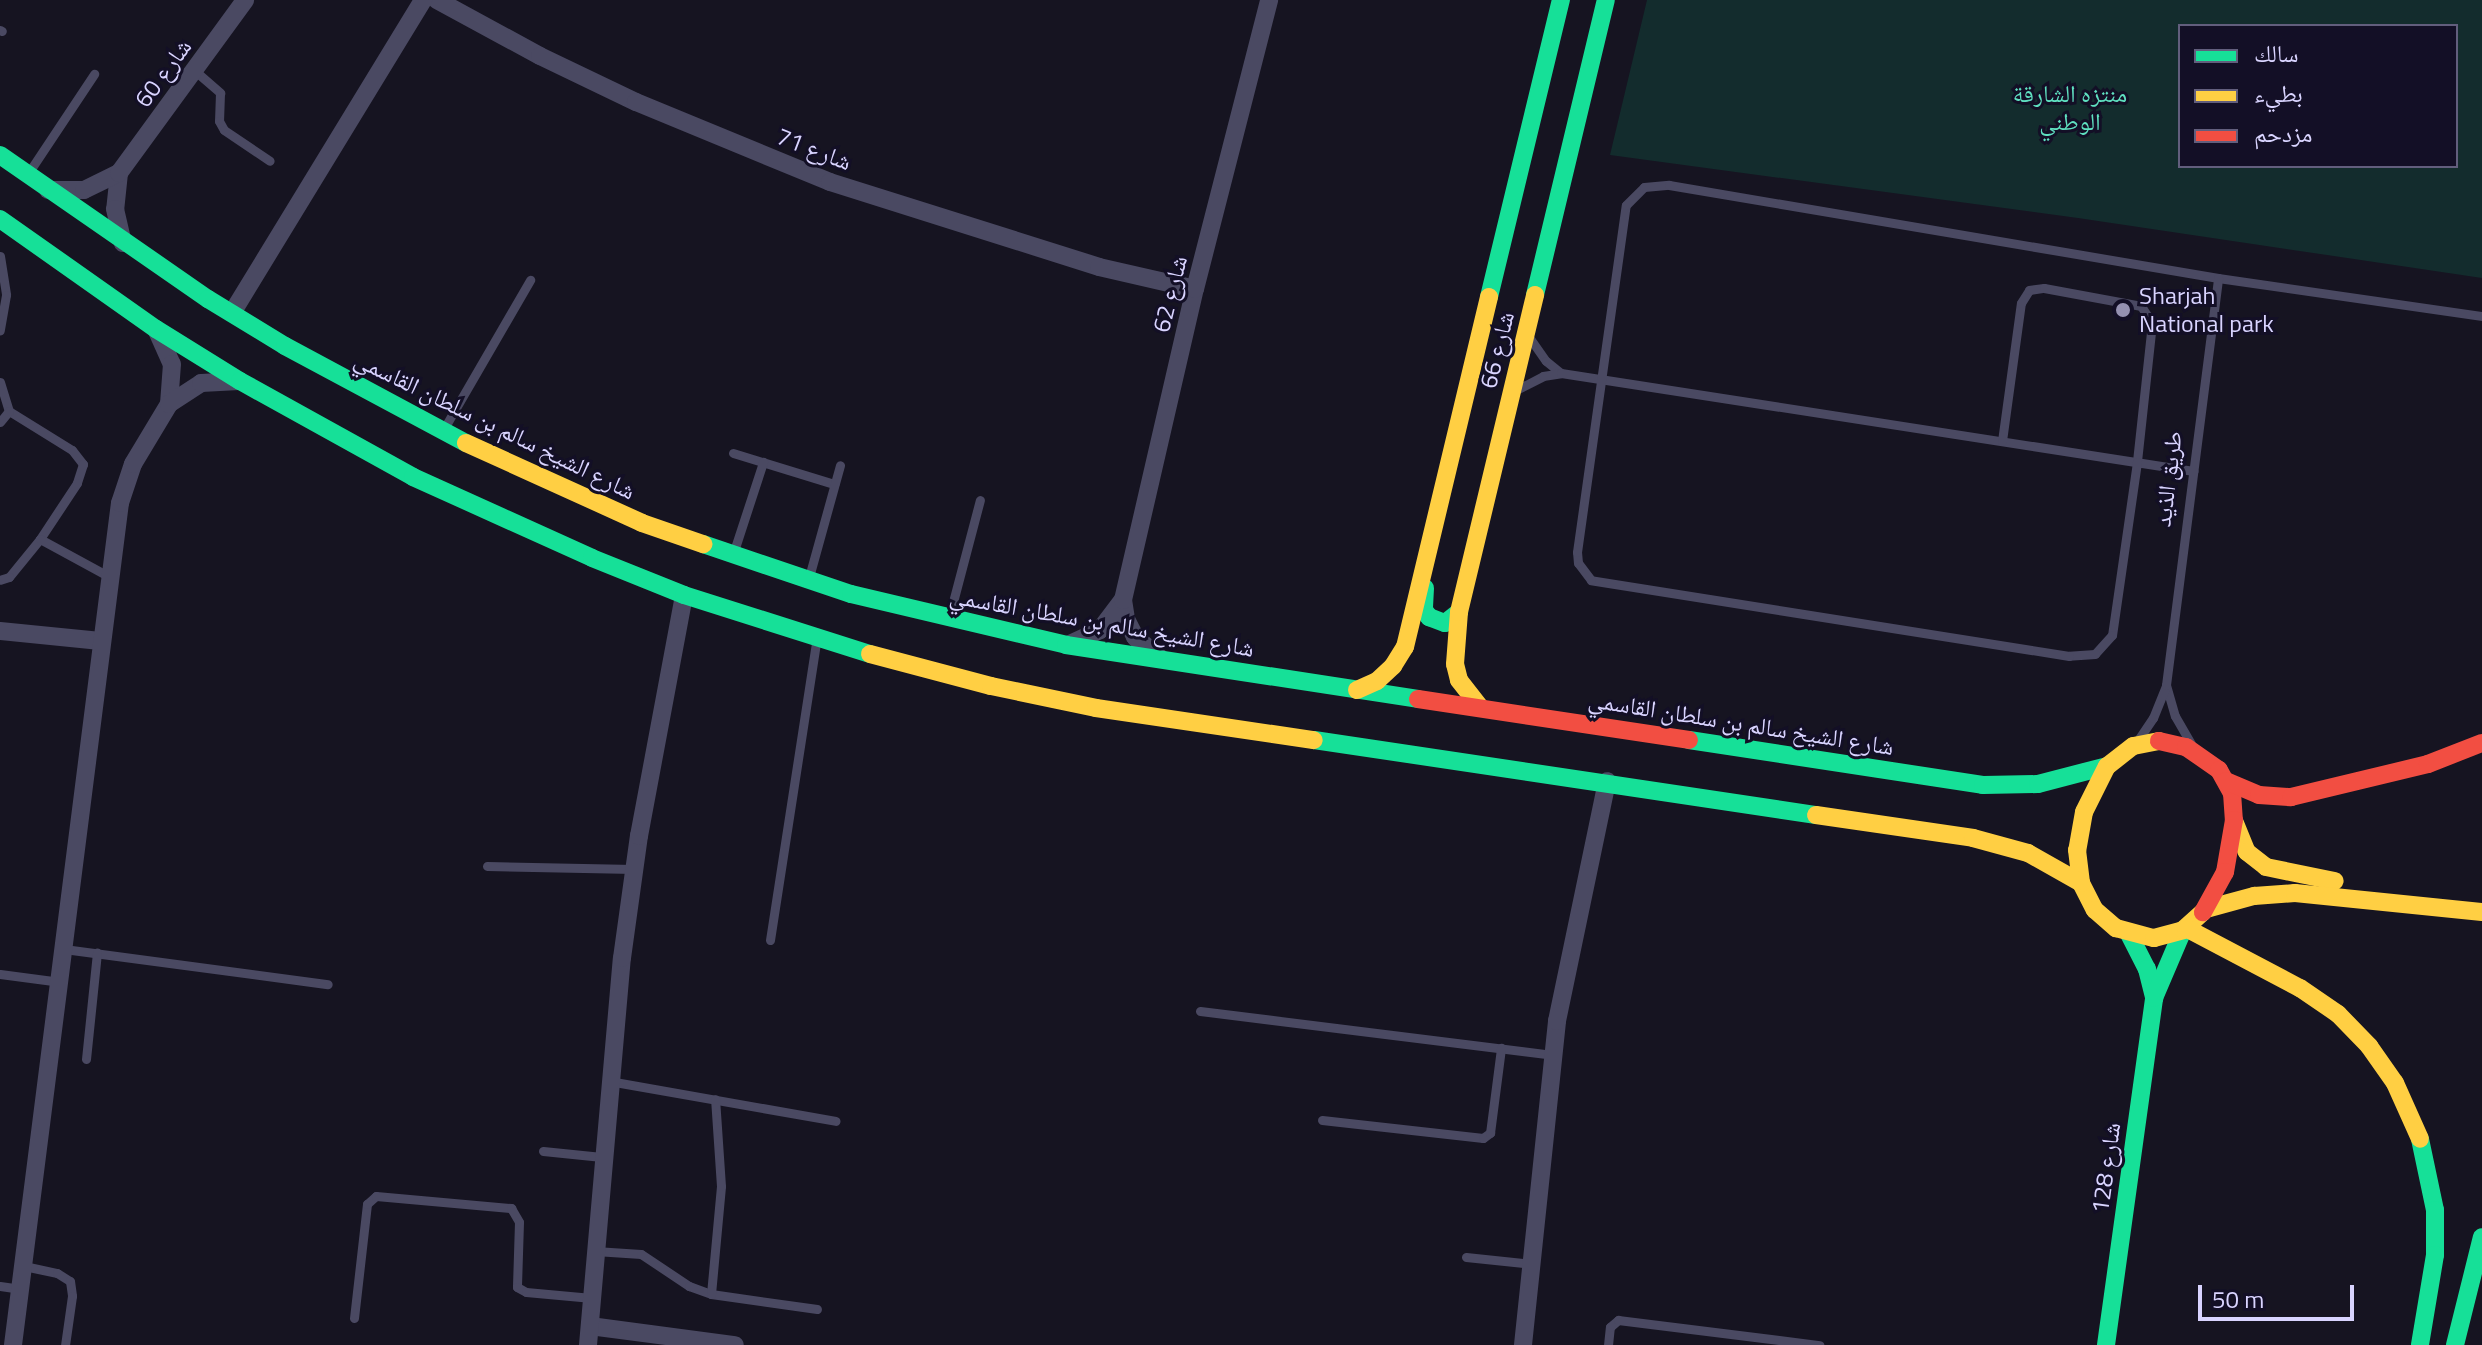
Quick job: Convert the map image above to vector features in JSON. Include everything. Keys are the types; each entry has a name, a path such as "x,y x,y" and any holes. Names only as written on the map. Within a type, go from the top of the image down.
{"main road":[{"name":"شارع 66","path":"1357,690 1385,673 1405,647 1428,562 1561,0"},
{"name":"شارع 66","path":"1480,707 1459,680 1455,664 1459,612 1606,0"},
{"name":"شارع الشيخ سالم بن سلطان القاسمي","path":"0,155 123,243 232,313 442,432 599,504 733,556 808,580 948,620 1066,645 1983,785 2038,784 2107,766"},
{"path":"0,219 156,329 240,381 400,470 501,520 684,595 816,639 977,683 1096,708 1607,781 2001,844 2028,853 2081,883"},
{"path":"1428,562 1424,610 1437,622 1454,619 1459,612"},
{"path":"2173,743 2197,754 2209,761 2226,781 2235,807 2225,872 2206,909 2184,929 2154,938 2129,934 2095,910 2081,883 2077,850 2082,823 2097,779 2107,766 2133,746 2173,743"},
{"path":"2226,781 2259,795 2291,797 2428,764 2482,743"},
{"path":"2234,820 2247,852 2277,872 2461,903 2482,912"},
{"path":"2206,909 2254,896 2295,893 2461,903 2482,901"},
{"path":"2184,929 2300,988 2338,1014 2369,1046 2395,1083 2419,1137 2435,1210 2435,1255 2420,1345"},
{"name":"شارع 128","path":"2106,1345 2154,998 2184,929"},
{"name":"شارع 128","path":"2129,934 2147,969 2154,998"},
{"path":"2455,1345 2482,1237"}],"street":[{"name":"شارع 60","path":"46,189 84,190 119,173 245,0"},
{"path":"232,313 423,0"},
{"name":"شارع 71","path":"437,0 540,56 636,102 830,182 1099,267 1195,289"},
{"name":"شارع 62","path":"1066,645 1100,630 1123,600 1195,289 1267,0"},
{"path":"119,173 115,209 123,243"},
{"path":"13,1345 110,577 126,483 169,404 172,364 156,329"},
{"path":"169,404 201,383 240,381"},
{"path":"684,595 634,869 609,1081 589,1336 735,1345"},
{"path":"1123,600 1126,619 1135,637 1149,652 1166,661"},
{"path":"0,631 101,641"},
{"path":"1523,1345 1552,1055 1563,987 1607,781"}],"lane":[{"path":"194,70 220,93 219,121 224,130 270,161"},
{"path":"27,175 94,74"},
{"path":"2002,441 2023,296 2029,290 2044,288 2132,301 2141,306 2152,323 2137,462 2112,635 2095,654 2082,657 1591,580 1578,563 1577,552 1626,205 1644,187 1656,184 2218,278 2482,316"},
{"path":"0,256 6,295 0,330"},
{"name":"طريق الذيد","path":"2133,746 2153,718 2166,685 2218,278"},
{"path":"442,432 530,280"},
{"path":"1526,332 1546,361 1561,373"},
{"path":"1510,394 1543,376 1561,373 2193,471"},
{"path":"0,382 9,411 72,450 83,464 77,483 40,539 9,577 0,580"},
{"path":"0,422 9,411"},
{"path":"733,453 834,484"},
{"path":"733,556 763,462"},
{"path":"808,580 840,465"},
{"path":"948,620 980,500"},
{"path":"40,539 110,577"},
{"path":"770,940 816,639"},
{"name":"طريق الذيد","path":"2166,685 2175,716 2197,754"},
{"path":"487,866 634,869"},
{"path":"64,949 328,984"},
{"path":"86,1059 97,953"},
{"path":"0,974 60,982"},
{"path":"1200,1011 1552,1055"},
{"path":"1322,1120 1483,1138 1490,1133 1501,1048"},
{"path":"609,1081 836,1121"},
{"path":"711,1294 721,1186 715,1099"},
{"path":"543,1151 602,1157"},
{"path":"354,1318 367,1204 376,1196 511,1208 519,1222 517,1287 526,1292 592,1298"},
{"path":"595,1251 647,1256 689,1286 711,1294 817,1309"},
{"path":"1466,1257 1533,1264"},
{"path":"24,1266 57,1273 70,1281 72,1296 65,1345"},
{"path":"0,1286 21,1289"},
{"path":"1608,1345 1610,1327 1618,1320 1819,1345"}],"green space":[{"name":"منتزه الشارقة الوطني","path":"1647,0 2482,0 2482,278 2078,218 1610,155"}],"traffic: fast":[{"path":"1489,297 1561,0"},
{"path":"1535,295 1606,0"},
{"path":"0,155 208,299 285,346 466,443"},
{"path":"0,219 156,329 240,381 413,477 592,558 684,595 870,654"},
{"path":"703,544 851,594 1066,645 1418,699"},
{"path":"1425,588 1424,610 1429,617 1445,623 1459,612"},
{"path":"1314,740 1816,815"},
{"path":"1689,740 1983,785 2038,784 2107,766"},
{"path":"2106,1345 2154,998 2183,930"},
{"path":"2129,934 2147,969 2154,998"},
{"path":"2420,1139 2435,1210 2435,1255 2420,1345"},
{"path":"2455,1345 2482,1237"}],"traffic: slow":[{"path":"1480,707 1459,680 1455,664 1459,612 1535,295"},
{"path":"1357,690 1377,681 1393,666 1405,647 1489,297"},
{"path":"466,443 642,523 703,544"},
{"path":"870,654 991,686 1096,708 1314,740"},
{"path":"2159,741 2133,746 2107,766 2084,812 2077,850 2081,883 2095,910 2116,928 2154,938 2183,930 2203,912"},
{"path":"1816,815 1973,838 2028,853 2081,883"},
{"path":"2235,823 2247,852 2266,867 2335,881"},
{"path":"2206,909 2254,896 2295,893 2482,912"},
{"path":"2186,928 2300,988 2338,1014 2369,1046 2395,1083 2420,1139"}],"traffic: jam":[{"path":"1418,699 1689,740"},
{"path":"2159,741 2186,747 2219,770 2232,793 2234,820 2225,872 2203,912"},
{"path":"2226,781 2259,795 2291,797 2428,764 2482,743"}],"place":[{"name":"Sharjah National park","path":"2123,310"}]}
